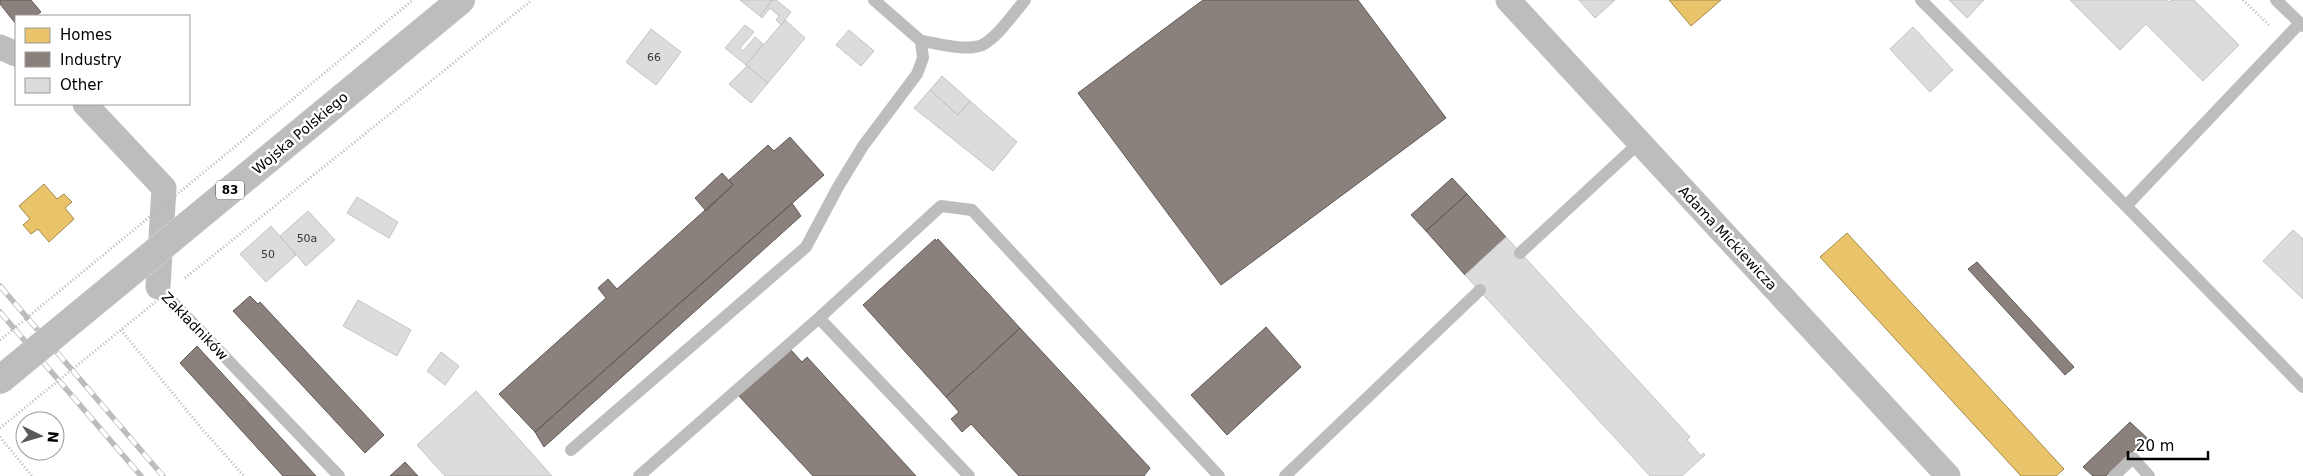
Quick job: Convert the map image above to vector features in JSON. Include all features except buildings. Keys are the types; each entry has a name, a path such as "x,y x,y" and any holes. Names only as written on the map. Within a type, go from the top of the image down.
{"main road":[{"name":"Wojska Polskiego","path":"0,380 461,0"}],"street":[{"name":"Adama Mickiewicza","path":"1508,0 1638,143 1948,476"},
{"path":"0,47 15,54"},
{"name":"Zakładników","path":"86,105 164,188 164,289"}],"lane":[{"path":"874,0 921,41 968,48 982,46 991,39 1025,0"},
{"path":"1920,0 2126,206 2303,387"},
{"path":"2126,206 2301,25 2276,0"},
{"path":"571,450 806,248 838,186 858,154 917,74 923,58 921,41"},
{"path":"1520,253 1638,143"},
{"path":"639,476 819,318 941,206 972,210 1219,476"},
{"name":"Zakładników","path":"164,289 339,476"},
{"path":"1285,476 1480,290"},
{"path":"819,318 969,476"},
{"path":"2114,476 2133,458 2149,476"}],"path":[{"path":"0,340 414,0"},
{"path":"0,428 121,330 164,289 208,258 532,0"},
{"path":"121,330 202,429 244,476"},
{"path":"0,437 32,476"}],"railway":[{"path":"0,286 163,476"},
{"path":"0,312 141,476"}]}
